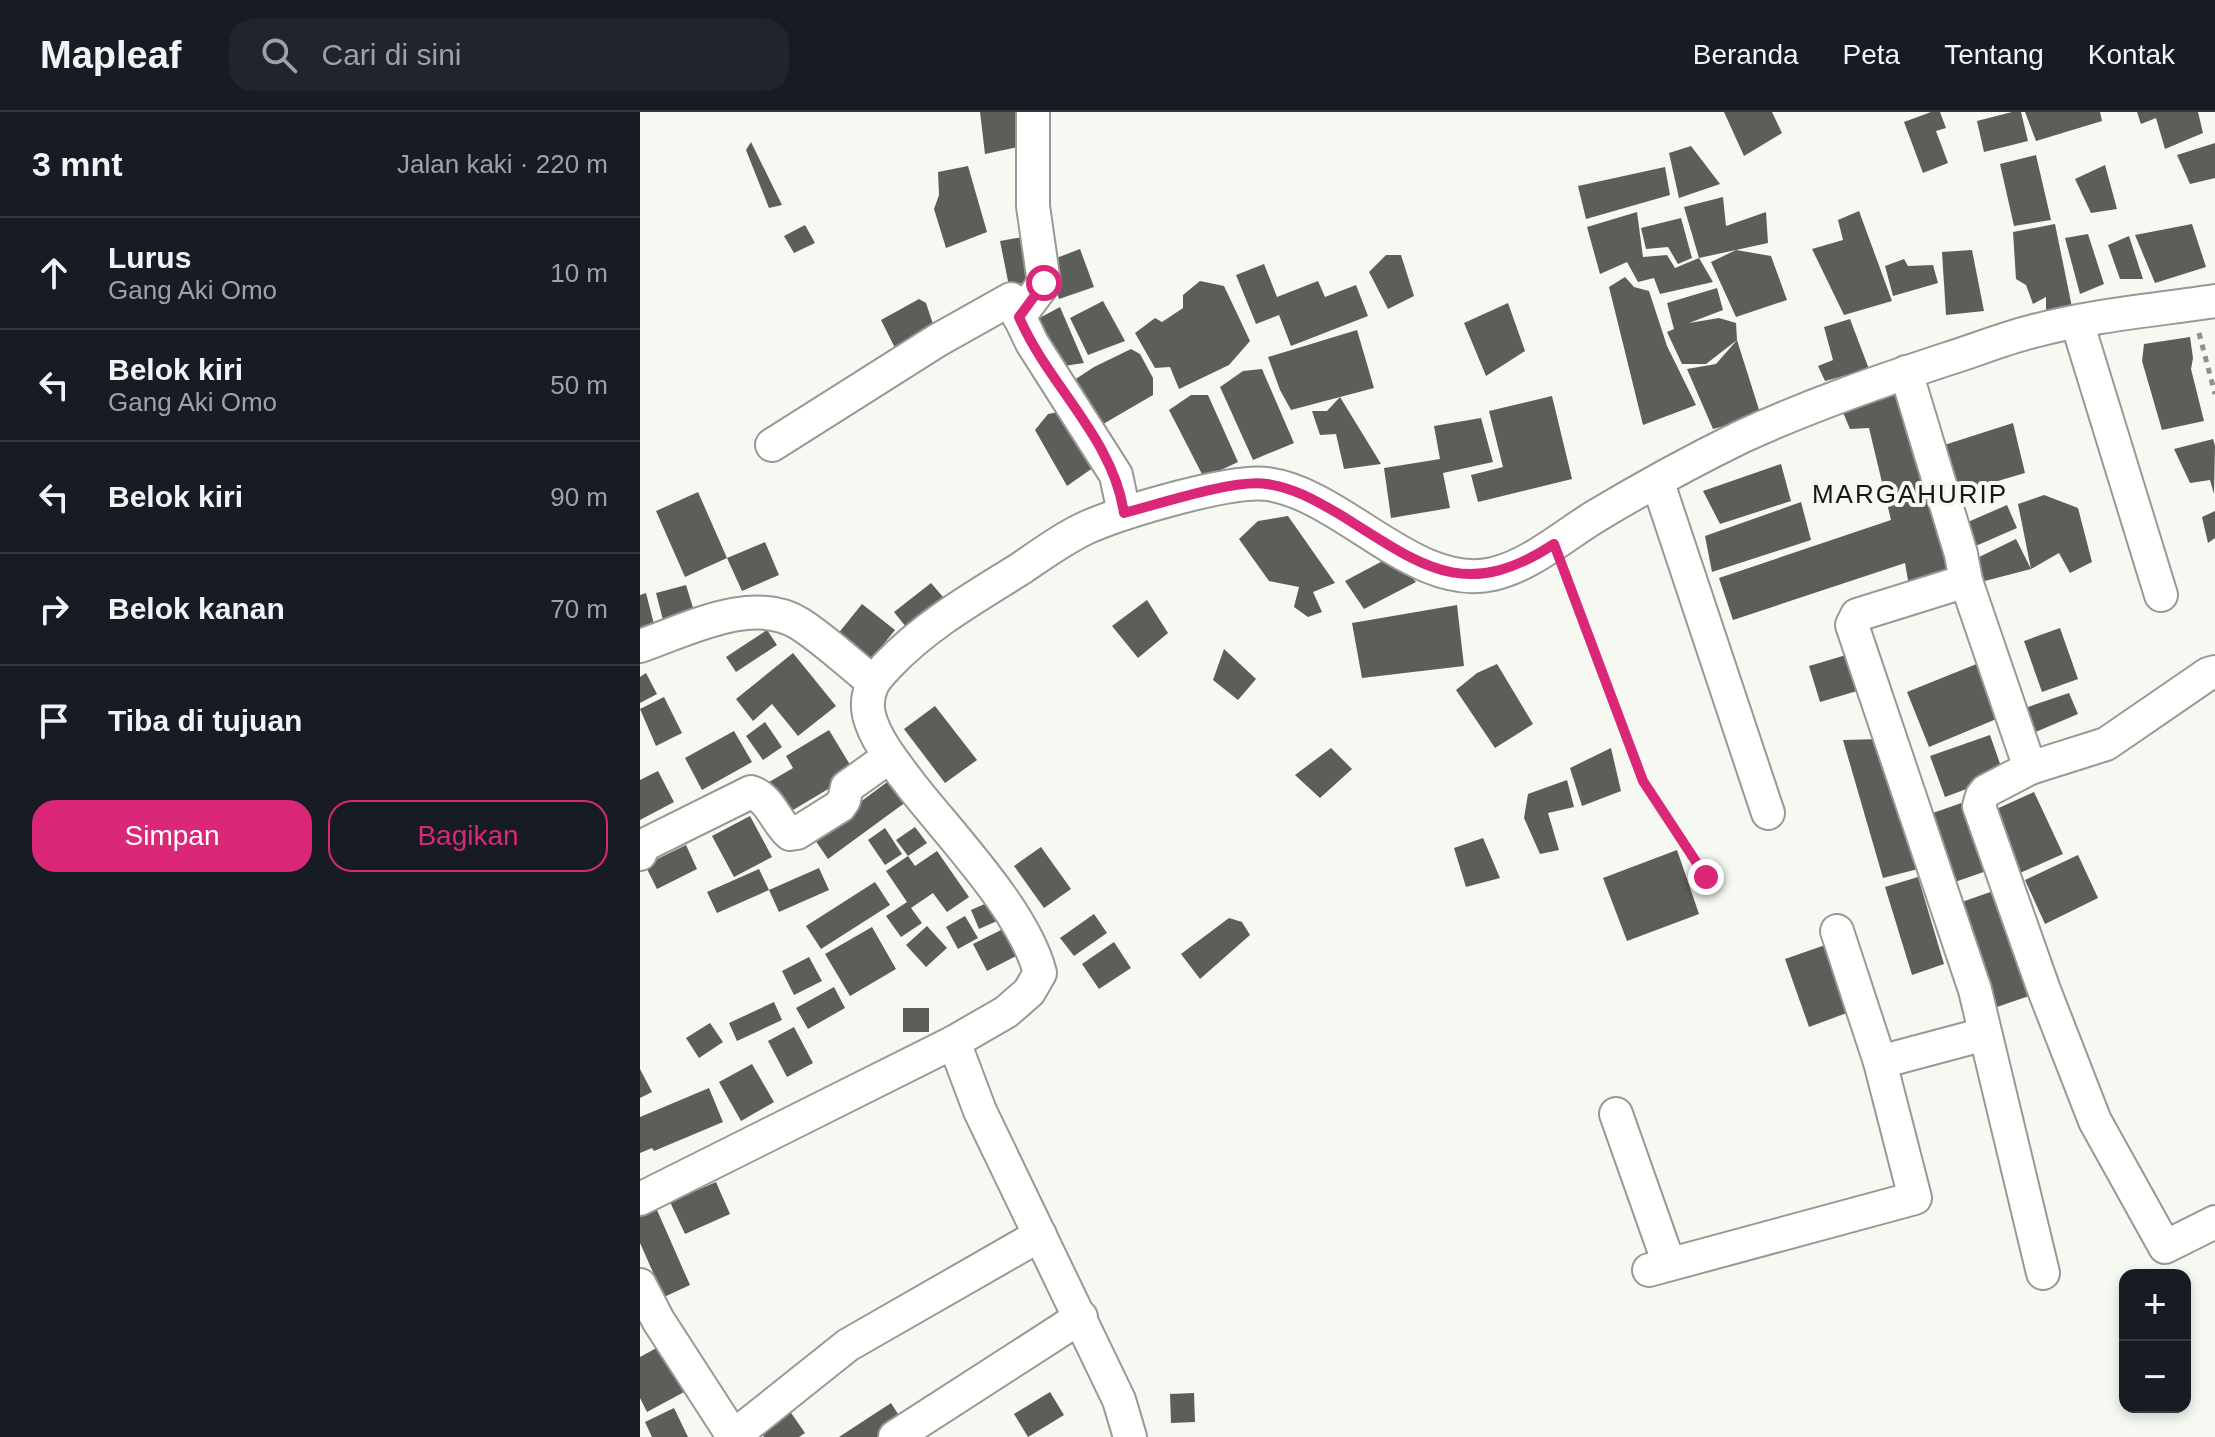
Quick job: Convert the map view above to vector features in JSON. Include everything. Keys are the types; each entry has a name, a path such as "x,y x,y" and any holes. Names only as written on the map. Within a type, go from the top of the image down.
{"street":[{"path":"772,445 938,340 1015,308 1044,283 1033,206 1033,112"},
{"path":"640,1199 954,1042 1006,1012 1029,992 1040,973 1035,953 1019,925 968,855 889,757 869,716 868,700 873,682 910,642 932,624 1062,542 1090,526 1124,513 1239,484 1264,483 1307,495 1398,551 1441,571 1469,576 1492,574 1540,553 1595,517 1738,439 1810,407 2034,331 2204,303"},
{"path":"1015,308 1032,343 1116,475 1124,513"},
{"path":"2077,322 2161,595"},
{"path":"1906,372 1961,554 1966,581 2030,768"},
{"path":"1658,483 1768,813"},
{"path":"1966,581 1857,615 1852,625 1975,990 2043,1273"},
{"path":"640,646 739,613 764,611 799,624 873,682"},
{"path":"2215,672 2106,744 2030,768 1986,791 1979,806 2044,990 2095,1121 2165,1247 2215,1222"},
{"path":"640,854 644,845 751,792 762,796 784,829 790,834 797,833 840,806 847,787 889,757"},
{"path":"1616,1114 1659,1267 1915,1198 1880,1062 1837,931"},
{"path":"1880,1062 1985,1034"},
{"path":"954,1042 980,1111 1119,1400 1130,1437"},
{"path":"640,1285 658,1320 729,1430 740,1431 848,1345 1040,1235"},
{"path":"895,1437 1081,1317"}],"path":[{"path":"2204,303 2215,394"},
{"path":"1554,544 1643,781 1706,877"}],"building":[{"path":"980,112 1022,112 1023,146 985,154"},
{"path":"1724,112 1772,112 1782,133 1744,156"},
{"path":"1931,112 1940,112 1946,128 1936,131 1948,163 1923,173 1904,122"},
{"path":"2021,112 2028,141 1984,152 1977,121"},
{"path":"2025,112 2100,112 2102,121 2036,141"},
{"path":"2137,112 2198,112 2203,133 2165,149 2156,118 2141,124"},
{"path":"751,142 782,205 769,208 746,150"},
{"path":"2215,143 2215,178 2190,184 2177,155"},
{"path":"1691,146 1720,184 1679,198 1669,153"},
{"path":"2036,155 2051,220 2014,226 2000,164"},
{"path":"2105,165 2117,209 2091,213 2075,179"},
{"path":"968,166 987,232 946,248 934,209 939,195 938,172"},
{"path":"1665,167 1670,195 1586,219 1578,186"},
{"path":"1723,197 1726,226 1766,212 1768,243 1699,258 1684,207"},
{"path":"1859,211 1892,301 1844,315 1812,249 1843,240 1838,220"},
{"path":"1637,212 1643,257 1667,255 1675,268 1699,258 1713,282 1660,294 1654,278 1638,282 1627,262 1600,274 1587,227"},
{"path":"1681,218 1692,258 1678,264 1668,247 1646,249 1641,228"},
{"path":"2055,224 2073,312 2046,317 2046,297 2033,304 2026,285 2016,279 2013,232"},
{"path":"2192,224 2206,267 2155,283 2135,235"},
{"path":"805,225 815,243 794,253 784,236"},
{"path":"2088,234 2104,284 2080,294 2065,238"},
{"path":"1028,236 1037,280 1009,286 1000,241"},
{"path":"2129,236 2143,279 2120,279 2108,245"},
{"path":"1080,249 1094,287 1059,299 1046,262"},
{"path":"1736,250 1771,256 1787,300 1736,317 1711,262"},
{"path":"1972,250 1984,311 1946,315 1942,252"},
{"path":"1386,255 1401,255 1414,296 1388,309 1369,272"},
{"path":"1904,259 1908,266 1933,265 1938,283 1893,296 1885,266"},
{"path":"1264,264 1277,297 1318,281 1325,297 1356,285 1368,316 1291,346 1279,315 1256,324 1236,275"},
{"path":"1625,277 1634,287 1649,291 1667,346 1696,405 1643,425 1609,287"},
{"path":"1200,281 1224,286 1250,341 1229,365 1179,389 1170,367 1155,368 1135,333 1155,318 1162,322 1183,308 1183,295"},
{"path":"1717,288 1723,310 1689,323 1719,318 1736,323 1737,340 1706,364 1682,364 1667,332 1674,329 1667,303"},
{"path":"919,299 926,303 937,336 896,350 881,320"},
{"path":"1103,301 1125,341 1088,355 1070,318"},
{"path":"1508,303 1525,351 1486,376 1464,323"},
{"path":"1060,307 1084,363 1057,367 1032,322"},
{"path":"1850,319 1869,369 1825,381 1818,366 1833,360 1824,327"},
{"path":"1357,330 1374,388 1291,410 1268,357"},
{"path":"2190,337 2191,369 2204,421 2162,430 2142,361 2144,344"},
{"path":"1737,340 1761,416 1713,429 1687,369 1716,364"},
{"path":"1131,349 1140,354 1153,378 1153,395 1098,427 1068,384"},
{"path":"1262,369 1294,443 1253,460 1220,387 1243,371"},
{"path":"1902,389 1952,571 1909,586 1905,563 1733,620 1719,578 1891,520 1869,428 1850,429 1842,410"},
{"path":"1191,395 1208,395 1238,462 1204,478 1169,410"},
{"path":"1552,396 1572,479 1478,502 1471,475 1503,467 1489,411"},
{"path":"1340,397 1381,464 1344,469 1336,434 1320,435 1312,411 1327,411"},
{"path":"1069,410 1097,465 1067,486 1035,430 1048,414"},
{"path":"1481,418 1493,462 1443,473 1450,508 1391,518 1384,468 1440,459 1434,426"},
{"path":"2013,423 2025,473 1950,495 1938,447"},
{"path":"2213,439 2214,494 2210,480 2190,483 2174,449"},
{"path":"1781,464 1791,501 1720,524 1703,491"},
{"path":"698,492 727,558 685,577 656,511"},
{"path":"2044,495 2078,508 2092,562 2070,573 2059,553 2031,569 2018,504"},
{"path":"1801,502 1811,540 1712,572 1705,536"},
{"path":"2007,505 2017,528 1971,548 1961,525"},
{"path":"2215,511 2215,538 2208,543 2202,517"},
{"path":"1288,516 1335,583 1313,592 1322,612 1308,617 1294,607 1299,587 1269,581 1239,539 1258,521"},
{"path":"2016,539 2031,569 1981,582 1971,561"},
{"path":"765,542 779,575 742,591 727,558"},
{"path":"1392,556 1416,582 1364,609 1345,581"},
{"path":"931,583 943,597 906,627 894,612"},
{"path":"686,585 694,611 663,620 656,593"},
{"path":"646,593 656,632 640,636 640,595"},
{"path":"1147,600 1168,633 1138,658 1112,626"},
{"path":"862,604 895,630 869,662 837,635"},
{"path":"1457,605 1464,666 1362,678 1352,623"},
{"path":"2060,628 2078,679 2042,692 2024,641"},
{"path":"767,630 777,645 736,672 726,657"},
{"path":"1224,649 1256,679 1238,700 1213,680"},
{"path":"793,653 836,706 798,736 772,704 753,721 736,699"},
{"path":"1846,655 1857,691 1820,702 1809,666"},
{"path":"1984,661 2006,715 1929,747 1907,692"},
{"path":"1497,664 1533,724 1495,748 1456,690 1477,673"},
{"path":"646,673 657,694 640,703 640,677"},
{"path":"2069,693 2078,714 2031,734 2022,709"},
{"path":"664,697 682,733 656,746 640,709"},
{"path":"935,706 977,760 945,783 904,729"},
{"path":"765,722 782,747 763,760 746,736"},
{"path":"829,730 855,773 783,816 764,785 793,768 786,756"},
{"path":"734,731 752,762 702,790 685,758"},
{"path":"1990,735 2004,775 1945,797 1930,756"},
{"path":"1881,739 1918,869 1883,878 1843,740"},
{"path":"1331,748 1352,769 1320,798 1295,775"},
{"path":"1611,748 1621,791 1582,806 1570,768"},
{"path":"658,771 674,802 640,820 640,780"},
{"path":"894,777 910,799 828,859 813,837"},
{"path":"1567,780 1574,807 1548,813 1559,850 1540,854 1524,818 1528,794"},
{"path":"2034,792 2063,854 2020,873 1992,811"},
{"path":"1970,800 1995,868 1955,882 1930,814"},
{"path":"750,816 772,857 734,877 712,836"},
{"path":"915,827 927,843 908,856 896,840"},
{"path":"885,828 902,854 885,865 868,840"},
{"path":"1483,838 1500,878 1466,887 1454,848"},
{"path":"686,845 697,869 657,889 645,865"},
{"path":"1041,847 1071,889 1044,908 1014,866"},
{"path":"1677,850 1699,914 1627,941 1603,878"},
{"path":"937,851 969,897 947,912 933,893 911,908 922,923 901,937 886,916 907,902 886,871 908,856 915,866"},
{"path":"2078,855 2098,898 2045,924 2025,880"},
{"path":"819,868 829,890 779,912 769,890"},
{"path":"759,869 769,890 717,913 707,892"},
{"path":"1918,877 1944,964 1912,975 1885,887"},
{"path":"875,882 890,905 821,949 806,926"},
{"path":"1999,889 2035,994 1994,1008 1959,903"},
{"path":"989,902 997,921 979,929 971,910"},
{"path":"1094,914 1107,933 1074,956 1060,938"},
{"path":"965,916 978,938 958,949 946,927"},
{"path":"1229,918 1242,922 1250,935 1200,979 1181,954"},
{"path":"927,926 947,948 926,967 906,945"},
{"path":"872,927 896,969 850,996 825,954"},
{"path":"1007,927 1020,954 987,971 973,944"},
{"path":"1114,942 1131,968 1099,989 1082,964"},
{"path":"1828,944 1852,1011 1809,1027 1785,959"},
{"path":"809,957 822,981 794,995 782,971"},
{"path":"834,987 845,1008 808,1029 796,1008"},
{"path":"774,1002 782,1020 737,1041 729,1023"},
{"path":"903,1008 929,1008 929,1032 903,1032"},
{"path":"710,1023 723,1042 699,1058 686,1038"},
{"path":"794,1027 813,1063 787,1077 768,1041"},
{"path":"752,1064 774,1102 741,1121 719,1082"},
{"path":"640,1069 652,1092 640,1098"},
{"path":"709,1088 723,1122 654,1151 652,1148 640,1153 640,1117"},
{"path":"716,1182 730,1214 685,1234 670,1202"},
{"path":"657,1210 690,1285 664,1297 640,1243 640,1217"},
{"path":"662,1345 686,1391 647,1412 640,1398 640,1357"},
{"path":"1050,1392 1064,1415 1028,1437 1014,1414"},
{"path":"1194,1393 1195,1422 1171,1423 1170,1394"},
{"path":"891,1403 905,1425 886,1437 839,1437"},
{"path":"787,1407 805,1433 799,1437 764,1437 757,1426"},
{"path":"674,1408 688,1437 652,1437 645,1422"}],"district":[{"name":"MARGAHURIP","path":"1910,494"}],"route":[{"path":"1044,283 1019,317 1032,343 1116,475 1124,513 1239,484 1264,483 1307,495 1398,551 1441,571 1469,576 1492,574 1554,544 1643,781 1706,877"}]}
